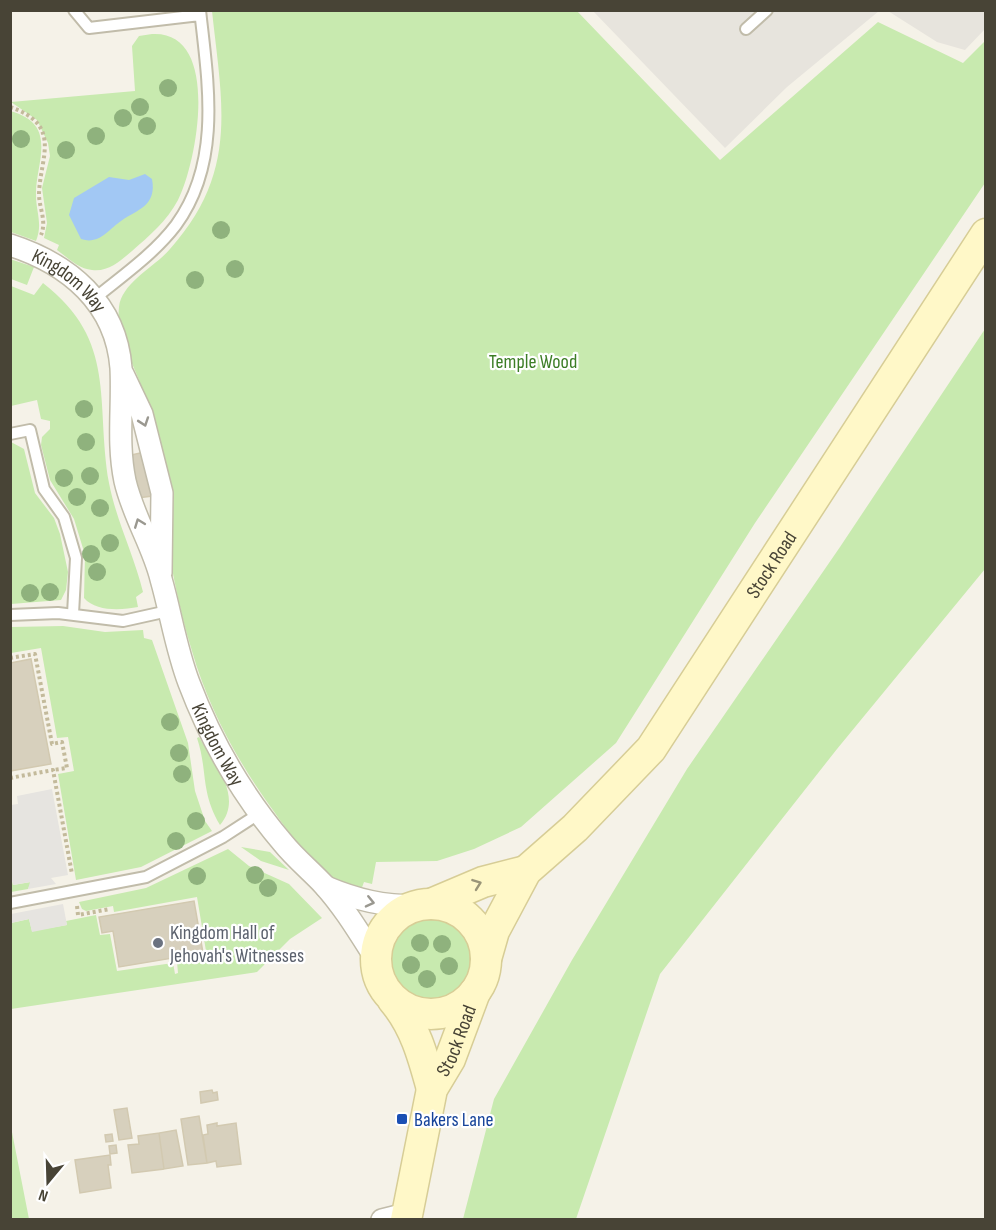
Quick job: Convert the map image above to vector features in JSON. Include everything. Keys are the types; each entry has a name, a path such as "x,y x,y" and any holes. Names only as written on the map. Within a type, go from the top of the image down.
{"main road":[{"name":"Stock Road","path":"486,959 494,931 526,871 582,821 651,749 986,234"},
{"name":"Stock Road","path":"424,905 483,882 526,871"},
{"path":"424,905 458,912 470,920 484,945 486,959 484,973 476,992 459,1007 431,1014 403,1007 392,998 384,986 376,958 384,931 404,912 424,905"},
{"name":"Stock Road","path":"398,1218 432,1089 450,1059 476,992"},
{"name":"Stock Road","path":"392,998 409,1019 423,1053 432,1089"}],"street":[{"name":"Kingdom Way","path":"10,245 55,263 94,299 114,337 120,368 120,448 126,482 131,504 161,577 168,611 189,683 238,781 284,844 325,886 376,958"},
{"name":"Kingdom Way","path":"120,368 142,414 158,470 162,493 161,577"},
{"name":"Kingdom Way","path":"325,886 365,902 387,906 424,905"}],"lane":[{"path":"74,10 89,28 200,13 209,119 207,153 196,188 183,214 166,236 94,299"},
{"path":"746,29 767,10"},
{"path":"10,434 30,430 44,489 67,524 77,567 73,614"},
{"path":"10,615 73,614 123,621 168,611"},
{"path":"10,903 146,877 223,837 260,813"}],"path":[{"path":"10,107 24,113 35,123 46,146 39,191 44,225 40,239"},
{"path":"10,658 35,654 52,744 63,742 67,768 10,778"},
{"path":"53,770 73,880"},
{"path":"76,902 78,915 110,909"}],"shaded area":[{"path":"593,11 879,11 787,87 725,148"},
{"path":"888,11 985,11 985,29 965,50 937,42"},
{"path":"52,789 68,875 51,878 56,884 28,889 30,882 13,885 10,871 11,805 18,804 17,796"},
{"path":"63,904 67,925 32,932 29,919 11,923 11,914"}],"green space":[{"name":"Temple Wood","path":"212,11 577,11 720,160 878,22 963,63 985,41 985,183 755,523 616,743 521,827 474,849 437,861 376,862 372,884 364,882 360,893 323,869 293,837 237,756 207,694 192,651 176,590 146,402 121,332 119,307 121,298 132,282 164,256 192,220 207,192 216,164 221,136 221,107"},
{"path":"152,34 174,38 188,53 196,75 197,130 185,182 169,215 119,262 109,268 98,270 83,268 57,250 59,245 44,238 47,223 42,188 50,156 48,143 37,120 11,102 135,91 132,46 139,36"},
{"path":"10,111 25,117 35,125 40,135 41,158 36,195 39,229 36,241 11,232"},
{"path":"10,259 34,267 27,285 11,279"},
{"path":"43,283 67,305 83,327 93,350 99,374 109,483 143,592 136,597 138,607 102,608 89,603 84,598 85,555 74,519 50,480 41,445 42,437 50,429 50,421 41,419 37,400 11,406 11,286 34,295"},
{"path":"985,329 985,569 837,749 660,974 576,1219 463,1219 494,1099 572,960 687,769 840,547"},
{"path":"11,442 24,449 35,493 54,518 60,534 68,572 66,590 61,600 11,604"},
{"path":"63,626 105,632 143,630 144,638 152,640 188,743 195,791 205,821 212,831 141,867 76,880 58,774 74,771 68,737 57,738 41,648 11,653 11,627"},
{"path":"199,737 219,769 228,792 227,814 220,825 207,791 197,738"},
{"path":"241,847 270,852 289,870 261,861"},
{"path":"228,849 249,866 289,884 322,918 290,939 257,972 11,1009 11,923 29,919 32,931 67,925 66,921 96,915 100,935 110,934 117,971 173,963 175,974 178,973 177,962 207,957 197,897 114,912 113,906 86,911 82,909 79,902 146,888"},
{"path":"10,871 13,885 31,882 28,889 11,892"},
{"path":"431,919 447,922 460,931 469,944 472,960 469,976 460,989 447,998 431,1001 415,998 402,989 393,976 390,960 393,944 402,931 415,922"},
{"path":"11,1127 29,1219 11,1219"}],"water":[{"path":"145,174 152,179 153,188 152,195 145,206 98,238 81,239 69,215 74,198 109,177 129,180"}],"building":[{"path":"145,452 152,496 138,498 131,455"},
{"path":"31,659 51,764 10,771 10,663"},
{"name":"Kingdom Hall of Jehovah's Witnesses","path":"194,901 203,953 119,967 113,931 102,933 99,917"},
{"path":"212,1090 213,1093 217,1092 218,1100 201,1103 200,1092"},
{"path":"127,1108 132,1138 119,1140 114,1110"},
{"path":"199,1116 207,1163 188,1165 181,1119"},
{"path":"217,1123 217,1126 236,1123 241,1164 217,1167 216,1161 207,1163 203,1135 208,1134 207,1125"},
{"path":"176,1130 183,1166 164,1169 159,1133"},
{"path":"159,1133 164,1169 132,1173 128,1145 139,1144 138,1136"},
{"path":"112,1134 113,1141 106,1142 105,1135"},
{"path":"116,1145 117,1153 110,1154 109,1146"},
{"path":"110,1155 111,1165 108,1165 111,1188 80,1193 75,1160"}],"place":[{"name":"Kingdom Hall of Jehovah's Witnesses","path":"158,943"},
{"name":"Bakers Lane","path":"402,1119"}]}
